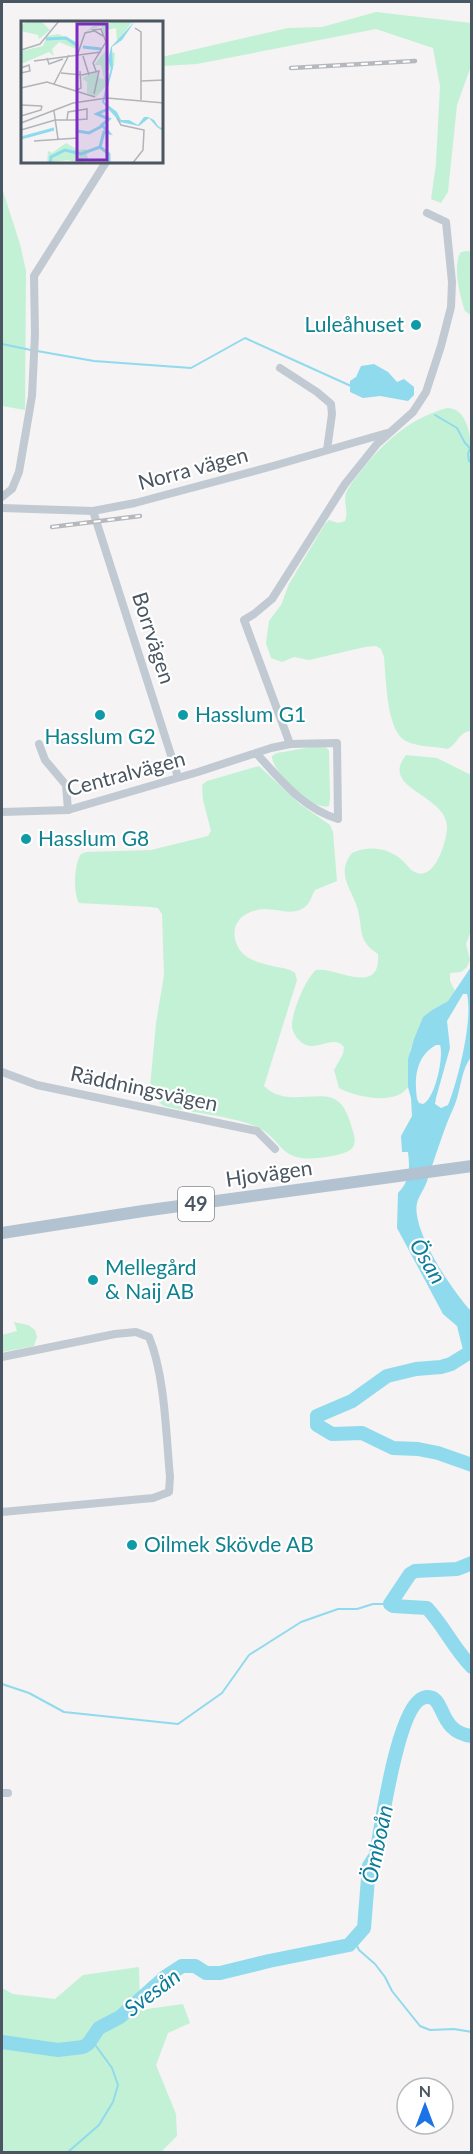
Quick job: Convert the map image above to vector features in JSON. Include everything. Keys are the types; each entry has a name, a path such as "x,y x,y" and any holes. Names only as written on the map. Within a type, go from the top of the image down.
{"main road":[{"name":"Hjovägen","path":"2,1233 120,1214 471,1166"}],"street":[{"path":"2,497 12,489 19,472 31,405 35,334 34,276 105,164"},
{"path":"290,744 244,620 272,598 345,484 377,444 419,405 426,392 441,346 451,307 452,293 446,222 427,213"},
{"path":"280,368 331,404 332,414 327,450"},
{"name":"Norra vägen","path":"2,508 93,511 163,497 389,433"},
{"name":"Borrvägen","path":"93,511 178,777"},
{"name":"Centralvägen","path":"2,812 68,810 256,753 290,744 337,742 338,819 322,814 302,801 256,753"},
{"path":"39,744 45,760 66,785 68,810"},
{"name":"Räddningsvägen","path":"2,1072 37,1085 250,1129 257,1131 275,1149"},
{"path":"2,1357 115,1334 136,1332 149,1337 159,1372 170,1477 169,1492 153,1498 2,1512"}],"green space":[{"path":"376,12 471,23 471,66 457,105 448,192 441,203 431,199 436,164 440,86 433,48 376,29 197,64 164,66 164,57 288,28 322,27"},
{"path":"2,188 26,271 25,410 2,406"},
{"path":"461,252 471,252 471,315 465,311 457,272 458,257"},
{"path":"447,408 462,415 471,444 472,731 464,733 447,749 415,744 399,736 394,727 388,703 384,657 381,649 376,646 309,660 294,657 282,662 271,658 266,643 269,621 281,605 289,584 325,524 329,520 338,523 345,521 346,493 353,481 377,452 398,433 421,418"},
{"path":"326,747 329,751 329,806 313,803 294,789 278,771 272,756 277,753"},
{"path":"406,755 437,758 471,775 472,928 466,944 470,960 461,972 450,973 450,981 455,991 448,1001 423,1017 410,1050 408,1087 402,1093 394,1096 365,1097 339,1088 334,1070 343,1054 344,1047 340,1043 306,1045 296,1036 292,1025 300,996 316,970 365,977 372,975 377,967 378,954 364,940 358,910 346,882 345,868 352,853 366,849 379,849 392,853 413,871 423,873 429,871 442,851 447,829 445,817 428,799 407,785 401,776 400,767"},
{"path":"259,766 300,804 330,825 333,832 337,881 315,890 309,903 302,909 288,912 265,909 250,912 240,919 235,930 237,945 246,956 260,963 295,973 297,980 264,1086 284,1096 325,1097 341,1104 346,1111 355,1142 350,1150 329,1157 294,1156 253,1125 167,1107 158,1102 150,1087 156,1023 164,975 162,914 158,908 151,907 79,903 76,893 76,871 81,854 151,850 208,836 211,831 203,800 202,785 207,781"},
{"path":"14,1322 28,1325 35,1330 37,1337 34,1346 2,1352 2,1335 17,1331"},
{"path":"139,1967 140,2010 183,2004 190,2023 168,2033 156,2065 176,2114 177,2136 161,2152 2,2152 2,1988 13,1994 55,1999 83,1975"}],"water":[{"path":"374,364 388,372 397,382 404,379 414,387 414,395 408,401 380,396 363,398 350,392 350,381 356,377 361,366"},
{"name":"Ösan","path":"471,967 471,1057 465,1069 456,1103 418,1200 417,1215 420,1229 444,1276 471,1311 471,1355 463,1350 457,1326 443,1314 397,1228 398,1193 405,1184 409,1169 408,1152 402,1152 401,1136 412,1116 408,1087 408,1059 423,1017 448,1001","holes":["463,994 467,994 468,1005 464,1047 450,1100 448,1105 441,1108 435,1104 450,1048 447,1021","436,1045 440,1045 441,1059 435,1086 427,1101 423,1104 419,1103 416,1076 420,1061"]}],"waterway":[{"path":"37,351 94,361 191,368 245,338 351,386"},
{"path":"2,344 31,350"},
{"path":"435,415 457,428 470,448 468,454 469,461 472,463"},
{"name":"Ömboån","path":"472,1351 451,1364 441,1367 416,1369 387,1376 352,1401 317,1416 317,1425 332,1434 362,1433 393,1448 438,1453 472,1465"},
{"name":"Ömboån","path":"472,1563 457,1569 415,1571 410,1574 390,1604 427,1608 472,1667"},
{"path":"2,1684 29,1693 64,1712 178,1724 222,1693 249,1655 301,1622 338,1609 357,1609 373,1604 390,1604"},
{"name":"Svesån","path":"2,2042 58,2050 83,2047 88,2044 99,2028 120,2017 165,1977 182,1966 195,1966 206,1973 220,1973 349,1945 364,1928 369,1866 376,1855 392,1767 408,1718 417,1703 427,1697 433,1698 453,1728 472,1736"},
{"name":"Ömboån","path":"354,1940 359,1950 375,1964 392,1991 420,2026 430,2030 454,2029 472,2032"},
{"name":"Svesån","path":"68,2152 99,2125 113,2102 118,2085 112,2068 91,2039"}],"railway":[{"path":"291,68 415,61"},
{"path":"52,527 140,516"}],"place":[{"name":"Luleåhuset","path":"416,325"},
{"name":"Hasslum G2","path":"100,715"},
{"name":"Hasslum G1","path":"183,715"},
{"name":"Hasslum G8","path":"26,839"},
{"name":"Mellegård & Naij AB","path":"93,1280"},
{"name":"Oilmek Skövde AB","path":"132,1545"}]}
